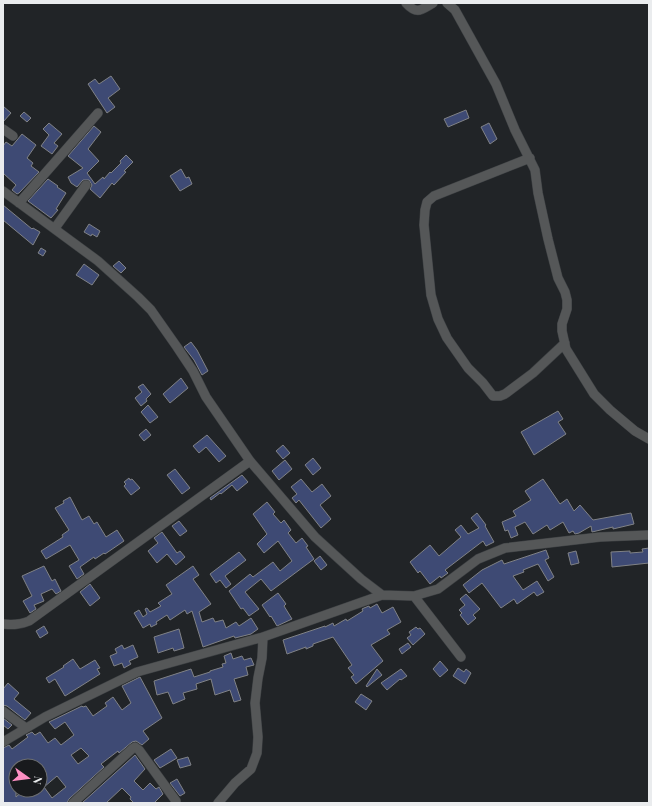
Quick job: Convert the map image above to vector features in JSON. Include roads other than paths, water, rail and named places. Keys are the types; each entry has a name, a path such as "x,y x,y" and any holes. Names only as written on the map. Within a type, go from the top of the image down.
{"street":[{"path":"406,3 414,10 422,10 433,3"},
{"path":"447,3 455,10 492,78 535,170 541,208 558,278 567,300 567,309 562,324 566,349 594,394 635,431 649,439"},
{"path":"19,203 98,113"},
{"path":"3,128 13,136"},
{"path":"530,158 434,196 427,202 424,225 430,295 438,320 446,338 468,368 493,396 505,394 533,373 565,343"},
{"path":"55,228 86,185"},
{"path":"3,191 98,261 151,310 193,371 206,397 250,461 315,537 382,595"},
{"path":"3,624 22,624 29,621 250,461"},
{"path":"3,742 45,717 137,672 264,637 382,595 414,596 438,589 478,560 505,548 600,537 649,535"},
{"path":"414,596 461,657"},
{"path":"218,803 235,783 251,769 257,753 258,737 255,703 264,637"},
{"path":"3,711 26,728"},
{"path":"73,803 132,748 136,747 176,801"}]}
